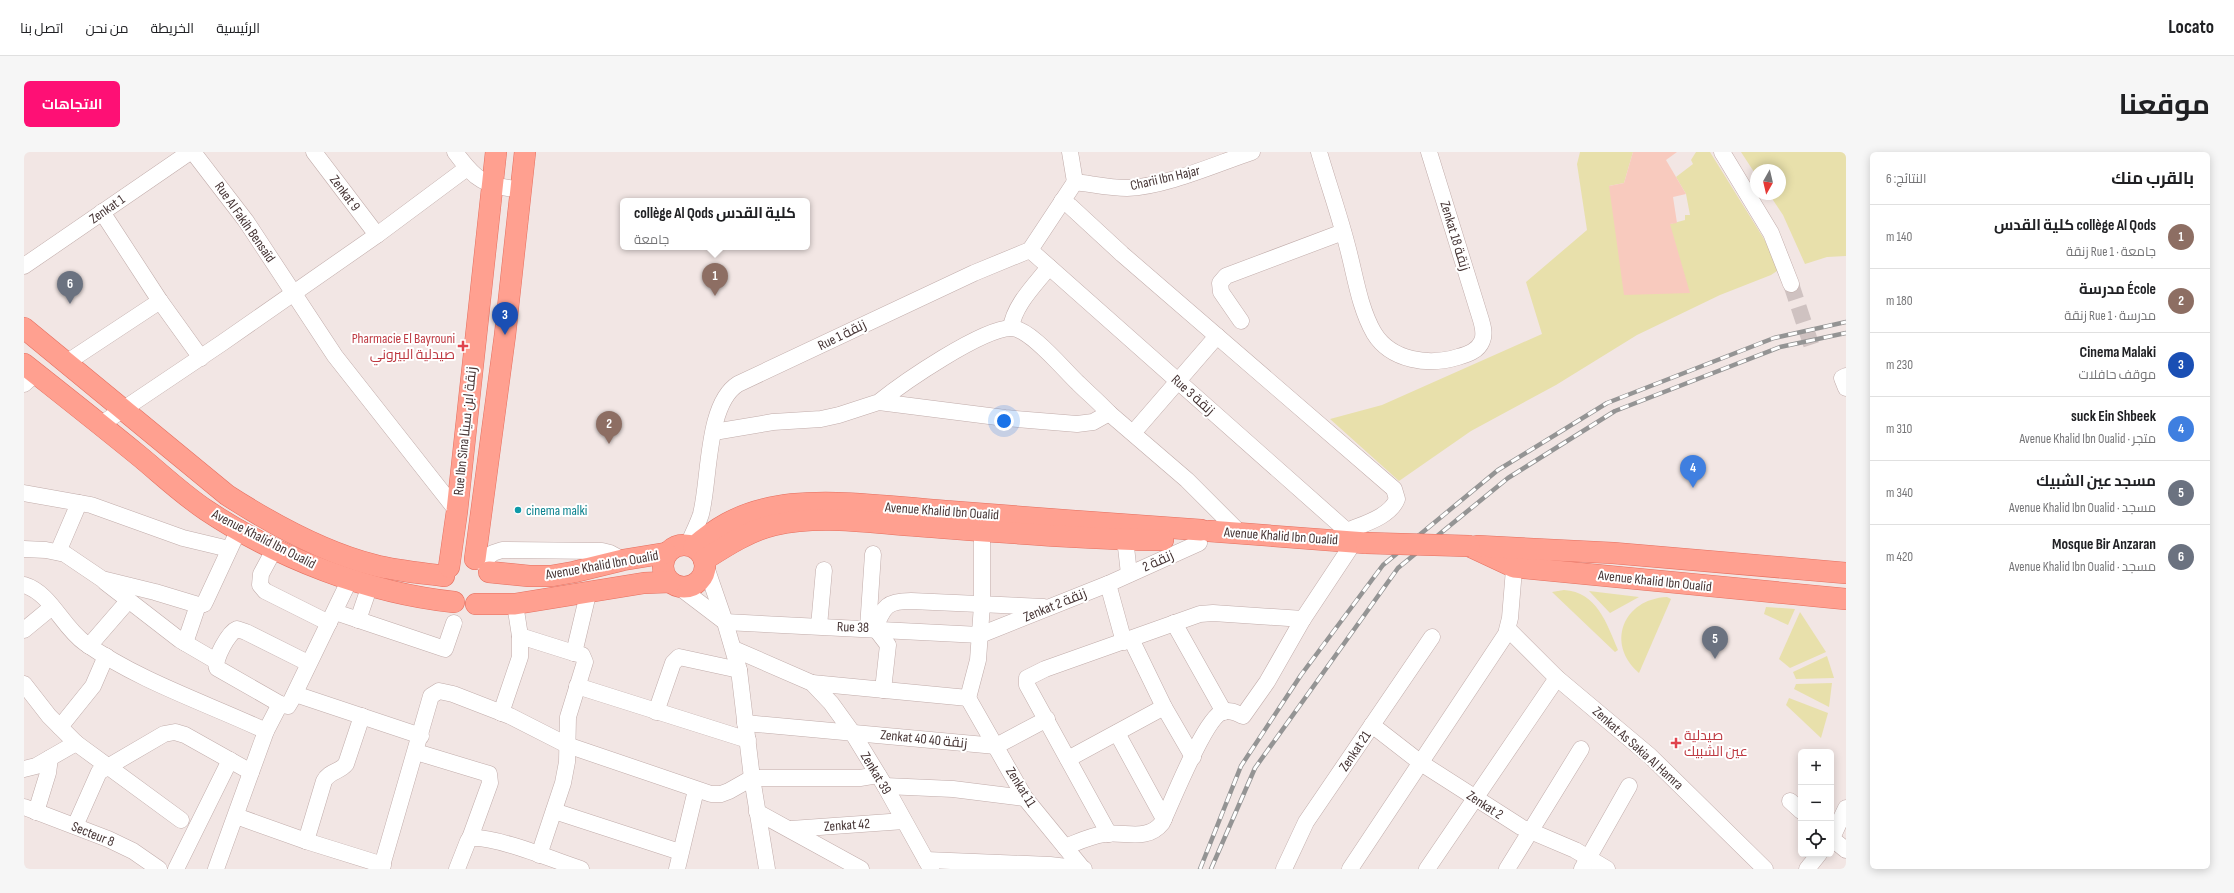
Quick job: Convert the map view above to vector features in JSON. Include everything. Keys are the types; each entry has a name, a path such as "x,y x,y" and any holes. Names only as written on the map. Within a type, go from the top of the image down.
{"main road":[{"name":"Rue Ibn Sina زنقة ابن سينا","path":"446,571 457,511 496,152"},
{"name":"Rue Ibn Sina زنقة ابن سينا","path":"482,564 525,152"},
{"name":"Avenue Khalid Ibn Oualid","path":"24,328 123,411 227,495 273,522 356,559 389,568 446,571"},
{"name":"Avenue Khalid Ibn Oualid","path":"28,374 100,425 205,510 239,530 275,548 350,579 399,594 454,602"},
{"name":"Avenue Khalid Ibn Oualid","path":"698,554 708,534 726,522 766,509 797,504 889,507 1203,538 1292,550 1355,538"},
{"name":"Avenue Khalid Ibn Oualid","path":"698,554 775,525 808,520 882,523 1120,540 1203,538 1239,532 1469,546 1515,557 1846,599"},
{"path":"677,546 698,554 703,575 699,581 686,587 675,584 663,572 663,559 666,554 677,546"},
{"name":"Avenue Khalid Ibn Oualid","path":"1515,557 1613,552 1846,573"},
{"name":"Avenue Khalid Ibn Oualid","path":"482,564 529,576 551,576 622,560 666,554"},
{"path":"461,559 482,564 491,579 488,594 476,604 469,606 454,602 445,591 446,571 461,559"},
{"name":"Avenue Khalid Ibn Oualid","path":"476,604 515,604 588,594 644,583 675,584"}],"street":[{"name":"Zenkat 1","path":"24,266 190,152"},
{"name":"Rue Al Fakih Bensaïd","path":"193,152 242,215 335,356 457,511"},
{"name":"Zenkat 9","path":"314,152 377,235"},
{"path":"455,152 473,176 492,185 520,190"},
{"path":"1030,250 1075,182 1070,152"},
{"name":"Charii Ibn Hajar","path":"1075,182 1128,188 1191,173 1252,152"},
{"path":"1241,321 1221,292 1220,283 1226,276 1343,232 1319,152"},
{"name":"Zenkat 18 زنقة","path":"1343,232 1362,303 1373,331 1382,343 1412,360 1435,362 1465,355 1477,349 1484,334 1481,320 1429,152"},
{"path":"1722,152 1771,233 1791,284"},
{"path":"100,425 201,358 377,235 467,168"},
{"path":"1062,201 1394,489 1397,499 1392,508 1380,516 1355,538 1303,619 1267,682 1243,716 1232,712 1224,712 1218,715 1212,722 1193,757 1164,819 1157,829 1146,834 1109,834 1090,838 1065,847"},
{"path":"102,212 160,301 201,358"},
{"name":"Rue 3 زنقة","path":"1030,250 1355,538"},
{"name":"Rue 1 زنقة","path":"698,554 701,514 709,451 719,411 726,396 738,384 974,273 1030,250"},
{"path":"1011,328 1012,320 1018,308 1049,267"},
{"path":"66,363 160,301"},
{"path":"714,432 749,425 839,415 879,402 947,355 987,336 1011,328 1019,330 1037,343 1109,412 1187,480 1239,532"},
{"path":"1133,433 1217,336"},
{"path":"1846,376 1842,378 1846,388"},
{"path":"879,402 1018,420 1077,424 1093,422 1109,412"},
{"path":"24,493 79,503 120,514 183,538 229,549"},
{"path":"58,552 79,503"},
{"path":"102,580 155,592 198,605 204,604 239,530"},
{"path":"968,698 972,678 977,668 980,635 982,605 982,531"},
{"name":"زنقة 2","path":"1120,540 1126,547 1129,574 1203,538"},
{"path":"275,548 261,574 260,585 265,590 332,618 358,620 444,649 454,623"},
{"path":"24,549 58,552 81,563 128,601 185,643 216,661"},
{"path":"698,554 734,649 757,812 767,869"},
{"path":"873,554 871,628 888,645 883,690"},
{"path":"1350,869 1508,629 1515,557"},
{"path":"819,626 824,570"},
{"name":"Zenkat 2 زنقة","path":"980,635 1052,607 1129,574"},
{"path":"308,663 246,632 236,629 230,633 215,665 218,669 280,704 289,706 308,663 332,618 350,579"},
{"path":"675,584 725,622"},
{"path":"1108,584 1128,640 1193,757"},
{"path":"24,585 36,589 77,636 89,646 158,684 266,731"},
{"path":"358,620 370,585"},
{"path":"574,653 588,594"},
{"path":"89,646 128,601"},
{"path":"871,628 887,606 896,601 1052,607"},
{"path":"501,713 520,657 520,636 515,604"},
{"path":"185,643 198,605"},
{"path":"24,630 52,607"},
{"path":"1109,834 1027,685 1027,678 1045,669 1174,623 1208,613 1303,619"},
{"name":"Rue 38","path":"725,622 871,628 980,635"},
{"path":"1174,623 1224,712"},
{"name":"Zenkat As Sakia Al Hamra","path":"1508,629 1557,678 1650,756 1765,869"},
{"path":"520,636 582,655 585,662 568,718 566,770 539,855"},
{"name":"Zenkat 21","path":"1284,869 1306,822 1432,636"},
{"name":"Zenkat 39","path":"734,649 812,683 968,698"},
{"path":"60,727 93,686 106,656"},
{"path":"656,712 673,663 679,657 738,670"},
{"path":"1427,869 1557,678"},
{"name":"Zenkat 39","path":"812,683 831,703 852,732 929,865"},
{"path":"24,684 60,727 76,743 108,768 181,820"},
{"path":"577,686 748,740"},
{"path":"236,816 382,867 421,736 431,696 435,692 449,692 501,713 567,745 696,790 721,794 752,778 860,778 1025,798"},
{"path":"294,694 421,736"},
{"name":"Zenkat 11","path":"968,698 1025,798 1083,869"},
{"path":"216,869 266,731 280,704"},
{"path":"1068,759 1164,707"},
{"path":"306,841 324,781 329,774 342,768 346,764 362,716"},
{"path":"996,746 1047,719"},
{"name":"Zenkat 40 زنقة 40","path":"745,723 996,746"},
{"name":"Zenkat 2","path":"1372,726 1421,763 1531,833 1575,850 1586,864 1607,869"},
{"path":"75,826 99,772 169,732 185,735 251,772"},
{"path":"1117,732 1164,819"},
{"path":"24,769 29,770 76,743"},
{"path":"1507,869 1531,833 1581,749"},
{"path":"416,752 489,774 490,783 457,869"},
{"path":"30,810 48,773 50,758"},
{"path":"176,869 230,760"},
{"path":"1586,864 1629,786"},
{"path":"677,869 696,790"},
{"path":"1834,833 1846,808"},
{"name":"Secteur 8","path":"30,810 108,838 133,851 159,869"},
{"path":"554,811 680,852"},
{"path":"757,812 791,829 861,869"},
{"name":"Zenkat 42","path":"791,829 904,821"},
{"path":"470,838 483,838 581,869"},
{"path":"1834,841 1846,850"},
{"path":"1807,869 1817,857"},
{"path":"929,865 1043,865 1083,869"}],"shaded area":[{"path":"1580,152 1633,152 1624,183 1609,186 1670,224 1685,220 1685,215 1690,215 1686,194 1676,177 1693,164 1691,160 1696,152 1710,152 1774,255 1780,269 1771,275 1720,295 1637,335 1556,385 1471,431 1399,481 1330,419 1382,405 1542,334 1526,282 1587,230 1577,164"},
{"path":"1741,152 1846,152 1846,256 1827,257 1805,264 1783,215 1773,200 1786,200 1786,164 1750,164 1750,166"},
{"path":"1564,590 1575,592 1593,603 1605,620 1618,650 1615,652 1552,592"},
{"path":"1589,591 1639,597 1610,613"},
{"path":"1667,597 1671,599 1639,673 1629,661 1623,649 1621,637 1624,625 1630,614 1639,606 1652,600"},
{"path":"1766,607 1795,609 1788,625 1764,614"},
{"path":"1800,612 1826,652 1790,668 1779,659"},
{"path":"1827,656 1834,678 1796,679 1793,672"},
{"path":"1832,683 1829,707 1794,689 1796,684"},
{"path":"1789,698 1828,713 1821,738 1786,705"}],"sand":[{"path":"1633,152 1677,152 1666,160 1686,194 1673,197 1677,223 1670,224 1690,293 1624,295 1609,186 1624,183"}],"tunnel":[{"path":"1791,284 1812,347"}],"railway":[{"path":"1200,869 1241,766 1301,675 1383,565 1498,470 1607,403 1774,338 1846,322"},
{"path":"1211,869 1255,768 1398,568 1508,478 1615,411 1780,347 1846,333"}],"place":[{"name":"collège Al Qods كلية القدس","path":"715,296"},
{"name":"Mosque Bir Anzaran","path":"70,304"},
{"name":"Cinema Malaki","path":"505,335"},
{"name":"Pharmacie El Bayrouni صيدلية البيروني","path":"463,346"},
{"name":"École مدرسة","path":"609,444"},
{"name":"suck Ein Shbeek","path":"1693,488"},
{"name":"cinema malki","path":"518,510"},
{"name":"مسجد عين الشبيك","path":"1715,659"},
{"name":"صيدلية عين الشبيك","path":"1676,743"}]}
